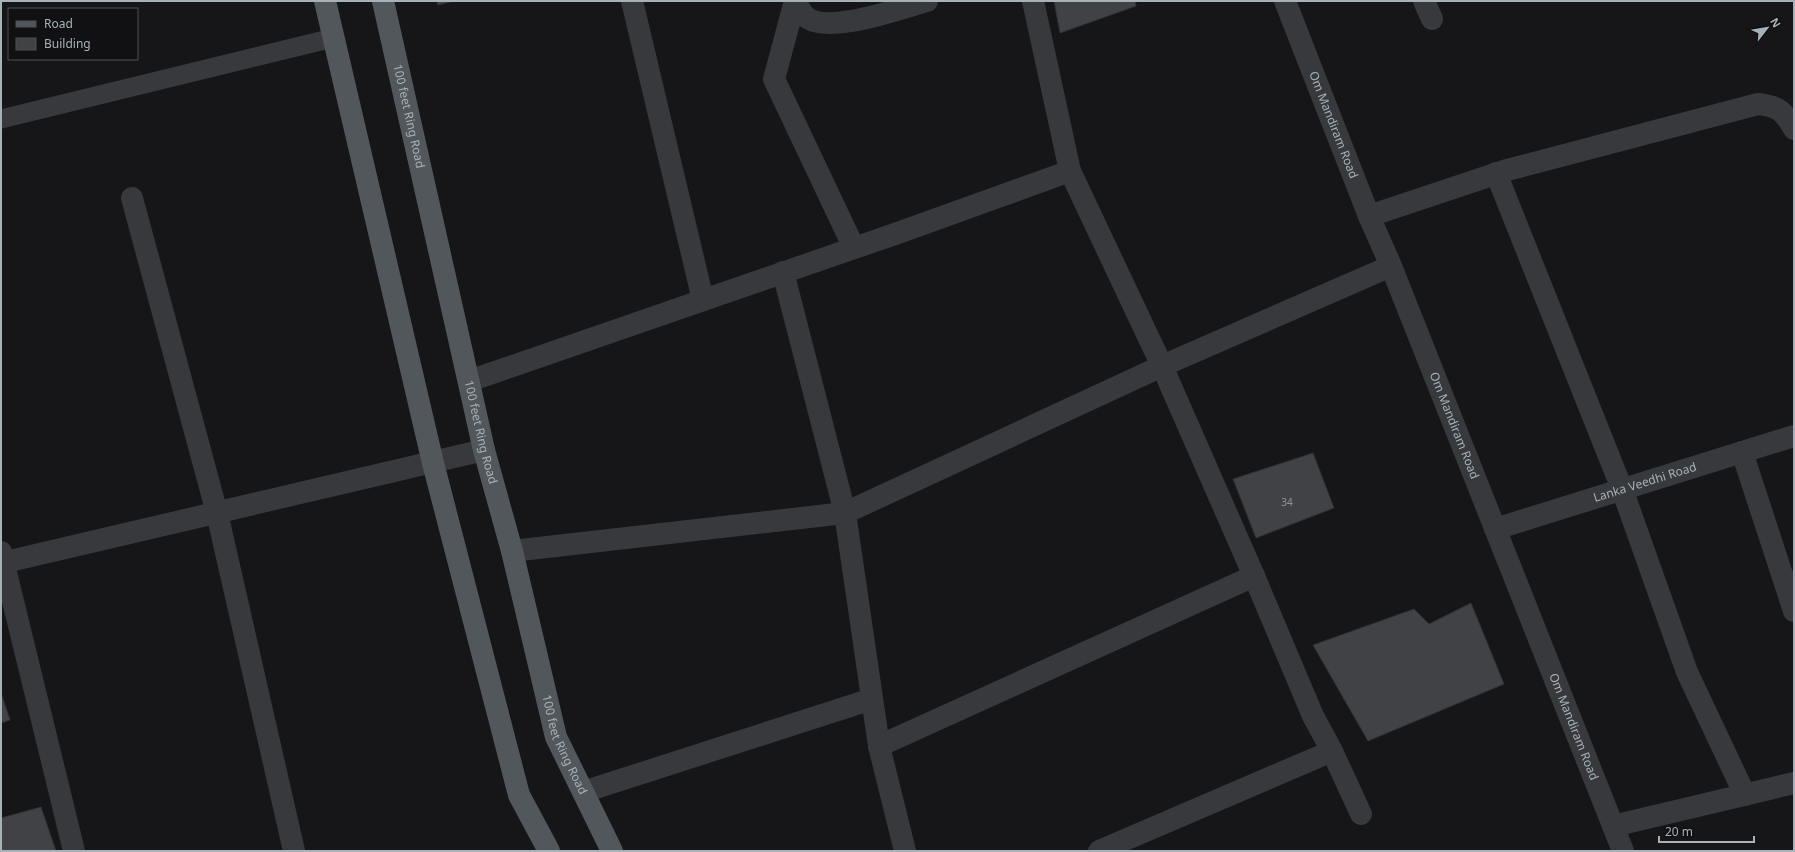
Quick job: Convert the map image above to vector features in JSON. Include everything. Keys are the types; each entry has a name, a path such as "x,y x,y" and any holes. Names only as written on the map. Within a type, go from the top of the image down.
{"main road":[{"path":"325,1 433,463 519,795 548,851"},
{"name":"100 feet Ring Road","path":"383,1 484,450 512,551 556,737 612,851"}],"street":[{"path":"632,1 703,300"},
{"path":"795,1 806,17 821,23 858,21 927,1"},
{"path":"795,1 774,79 854,248"},
{"path":"1033,1 1070,171 1162,366 1254,576 1313,716 1332,751 1361,814"},
{"name":"Om Mandiram Road","path":"1285,1 1369,216 1391,266 1623,851"},
{"path":"1369,216 1496,173 1758,104 1772,105 1782,111 1794,129"},
{"path":"469,381 854,248 1070,171"},
{"path":"1496,173 1622,489 1687,672 1745,795"},
{"path":"132,198 218,513 294,851"},
{"path":"512,551 846,513 1162,366 1391,266"},
{"path":"782,272 846,513 879,746 905,851"},
{"name":"Lanka Veedhi Road","path":"1495,529 1794,436"},
{"path":"74,851 2,559 218,513 484,450"},
{"path":"1742,452 1794,611"},
{"path":"879,746 1254,576"},
{"path":"583,792 872,699"},
{"path":"1099,851 1332,751"},
{"path":"1613,826 1794,783"}],"lane":[{"path":"1,119 333,38"}],"building":[{"path":"437,1 454,1 438,5"},
{"path":"1054,1 1135,1 1136,6 1060,33"},
{"path":"1313,453 1334,508 1256,538 1233,479"},
{"path":"1471,603 1504,684 1368,741 1313,645 1414,609 1429,624"},
{"path":"1,693 10,720 1,723"},
{"path":"41,807 56,851 1,851 1,818"}]}
